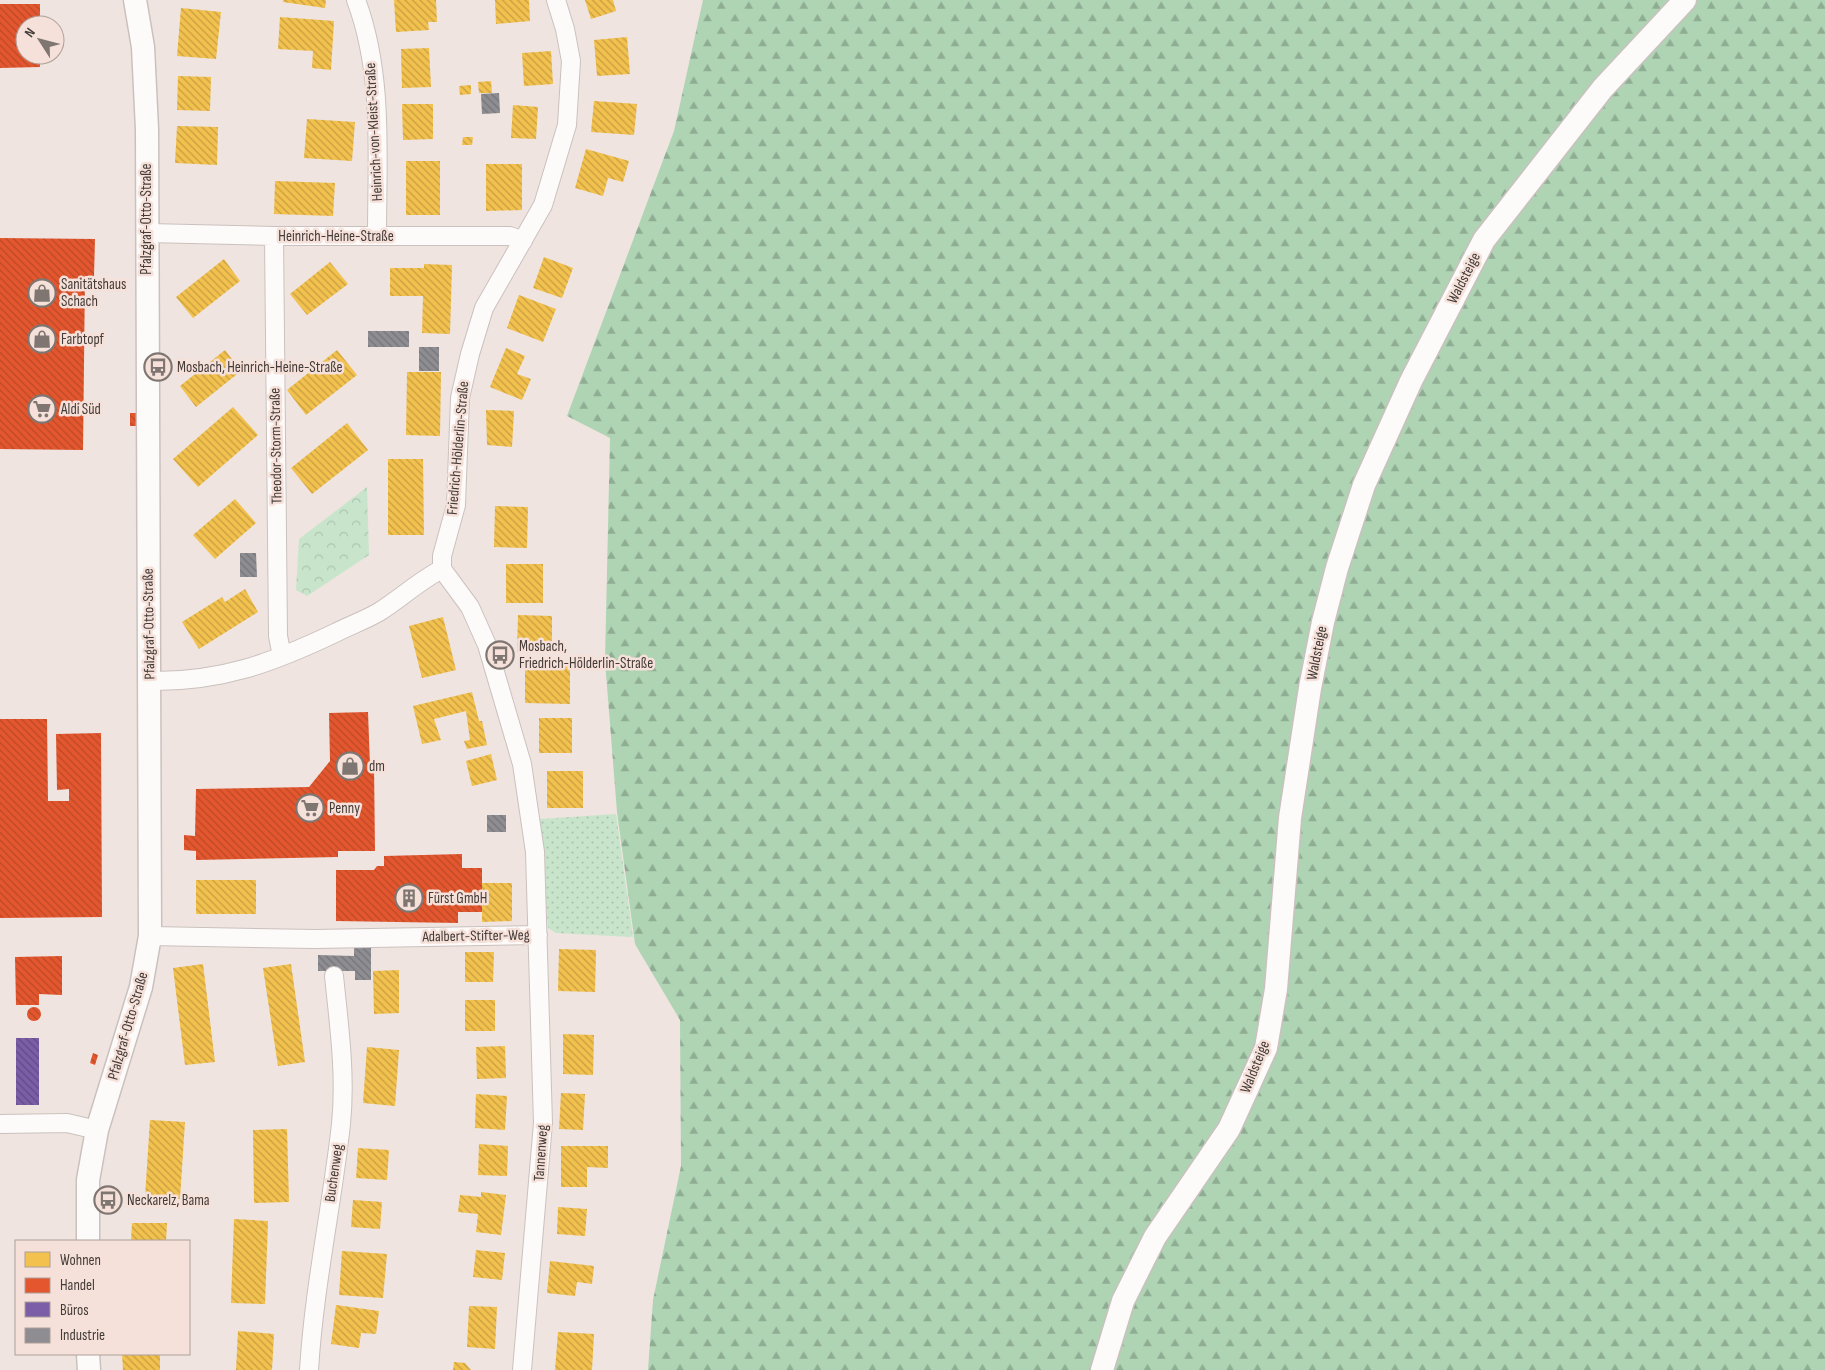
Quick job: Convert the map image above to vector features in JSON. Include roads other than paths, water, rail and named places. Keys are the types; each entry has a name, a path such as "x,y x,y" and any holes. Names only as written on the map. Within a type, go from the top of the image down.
{"street":[{"name":"Pfalzgraf-Otto-Straße","path":"88,1240 88,1180 97,1130 141,987 150,936 150,681 147,503 148,233 143,57 135,0"},
{"name":"Heinrich-von-Kleist-Straße","path":"356,0 374,73 377,142 377,235"},
{"name":"Friedrich-Hölderlin-Straße","path":"442,569 442,556 456,505 460,398 470,354 484,308 543,205 567,125 571,62 565,29 556,0"},
{"name":"Waldsteige","path":"1102,1370 1123,1302 1151,1245 1229,1130 1266,1048 1276,989 1290,818 1310,688 1323,622 1337,568 1364,484 1411,381 1484,240 1603,88 1685,0"},
{"name":"Heinrich-Heine-Straße","path":"148,233 274,236 510,236 523,241"},
{"name":"Theodor-Storm-Straße","path":"274,236 278,636 282,656"},
{"path":"150,681 185,681 231,674 282,656 379,612 424,578 442,569"},
{"name":"Adalbert-Stifter-Weg","path":"150,936 315,939 538,935 535,852 522,764 487,645 470,607 442,569"},
{"name":"Tannenweg","path":"522,1370 543,1123 538,935"},
{"name":"Buchenweg","path":"309,1370 313,1319 341,1122 341,1055 334,976"},
{"path":"0,1124 67,1123 97,1130"},
{"path":"88,1355 89,1370"}],"place":[{"name":"Sanitätshaus Schach","path":"42,293"},
{"name":"Farbtopf","path":"42,339"},
{"name":"Mosbach, Heinrich-Heine-Straße","path":"158,367"},
{"name":"Aldi Süd","path":"42,409"},
{"name":"Mosbach, Friedrich-Hölderlin-Straße","path":"500,655"},
{"name":"dm","path":"350,766"},
{"name":"Penny","path":"310,808"},
{"name":"Fürst GmbH","path":"409,898"},
{"name":"Neckarelz, Bama","path":"108,1200"}]}
